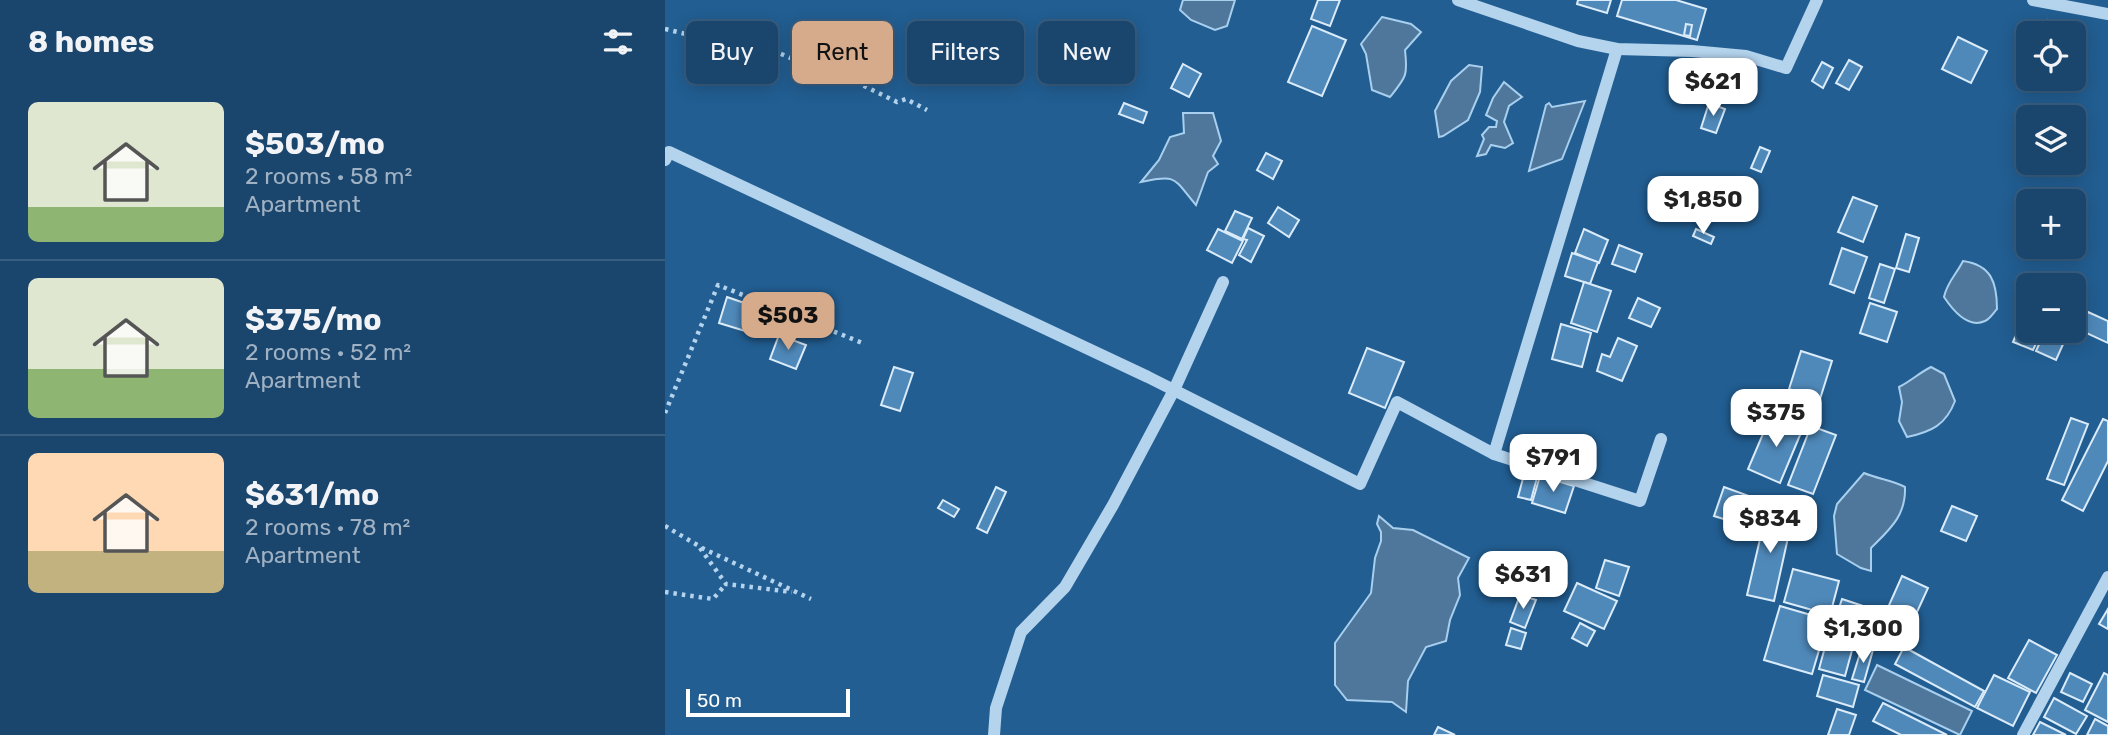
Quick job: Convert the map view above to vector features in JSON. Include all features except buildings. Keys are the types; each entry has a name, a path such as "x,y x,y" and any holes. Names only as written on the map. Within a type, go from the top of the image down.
{"street":[{"path":"1458,0 1577,41 1617,49 1746,56 1786,68 1817,0"},
{"path":"2033,0 2108,14"},
{"path":"1494,454 1617,49"},
{"path":"665,160 669,152 1174,390 1360,484 1397,402 1494,454 1640,501 1661,439"},
{"path":"994,735 996,708 1021,632 1065,587 1113,505 1174,390 1223,282"},
{"path":"2023,735 2108,578"}],"path":[{"path":"665,29 753,50 773,51 812,67 812,76 820,68 838,79 854,81 876,94 897,102 906,99 927,110"},
{"path":"665,413 718,285 865,344"},
{"path":"665,526 698,546 811,599"},
{"path":"698,546 726,584 796,592"},
{"path":"665,592 713,599 726,584"}],"water":[{"path":"1183,0 1235,0 1227,26 1215,30 1191,20 1180,10"},
{"path":"1382,17 1411,24 1421,32 1405,50 1405,76 1390,97 1372,90 1366,54 1361,44"},
{"path":"1469,65 1482,67 1480,92 1468,120 1439,137 1435,111 1451,81"},
{"path":"1504,82 1522,97 1509,106 1504,122 1513,143 1505,148 1491,145 1486,154 1477,156 1484,139 1482,135 1489,127 1496,127 1497,121 1486,115"},
{"path":"1585,101 1562,159 1529,171 1546,105 1549,103 1552,107"},
{"path":"1183,113 1213,113 1221,141 1213,156 1218,164 1208,172 1196,205 1174,180 1162,178 1141,182 1159,160 1170,137 1184,133"},
{"path":"1963,261 1980,266 1994,283 1997,309 1985,321 1979,323 1967,320 1956,312 1944,297 1949,283"},
{"path":"1931,367 1944,374 1955,401 1947,416 1937,426 1907,437 1899,421 1902,402 1899,387"},
{"path":"1864,473 1905,487 1900,514 1871,548 1871,571 1837,554 1834,516 1837,504"},
{"path":"1379,516 1393,528 1413,530 1469,558 1458,578 1460,595 1450,620 1446,641 1426,647 1408,681 1406,712 1392,702 1347,700 1335,685 1335,643 1371,593 1375,558 1381,541 1377,524"},
{"path":"1877,665 1972,711 1960,735 1865,690"}]}
